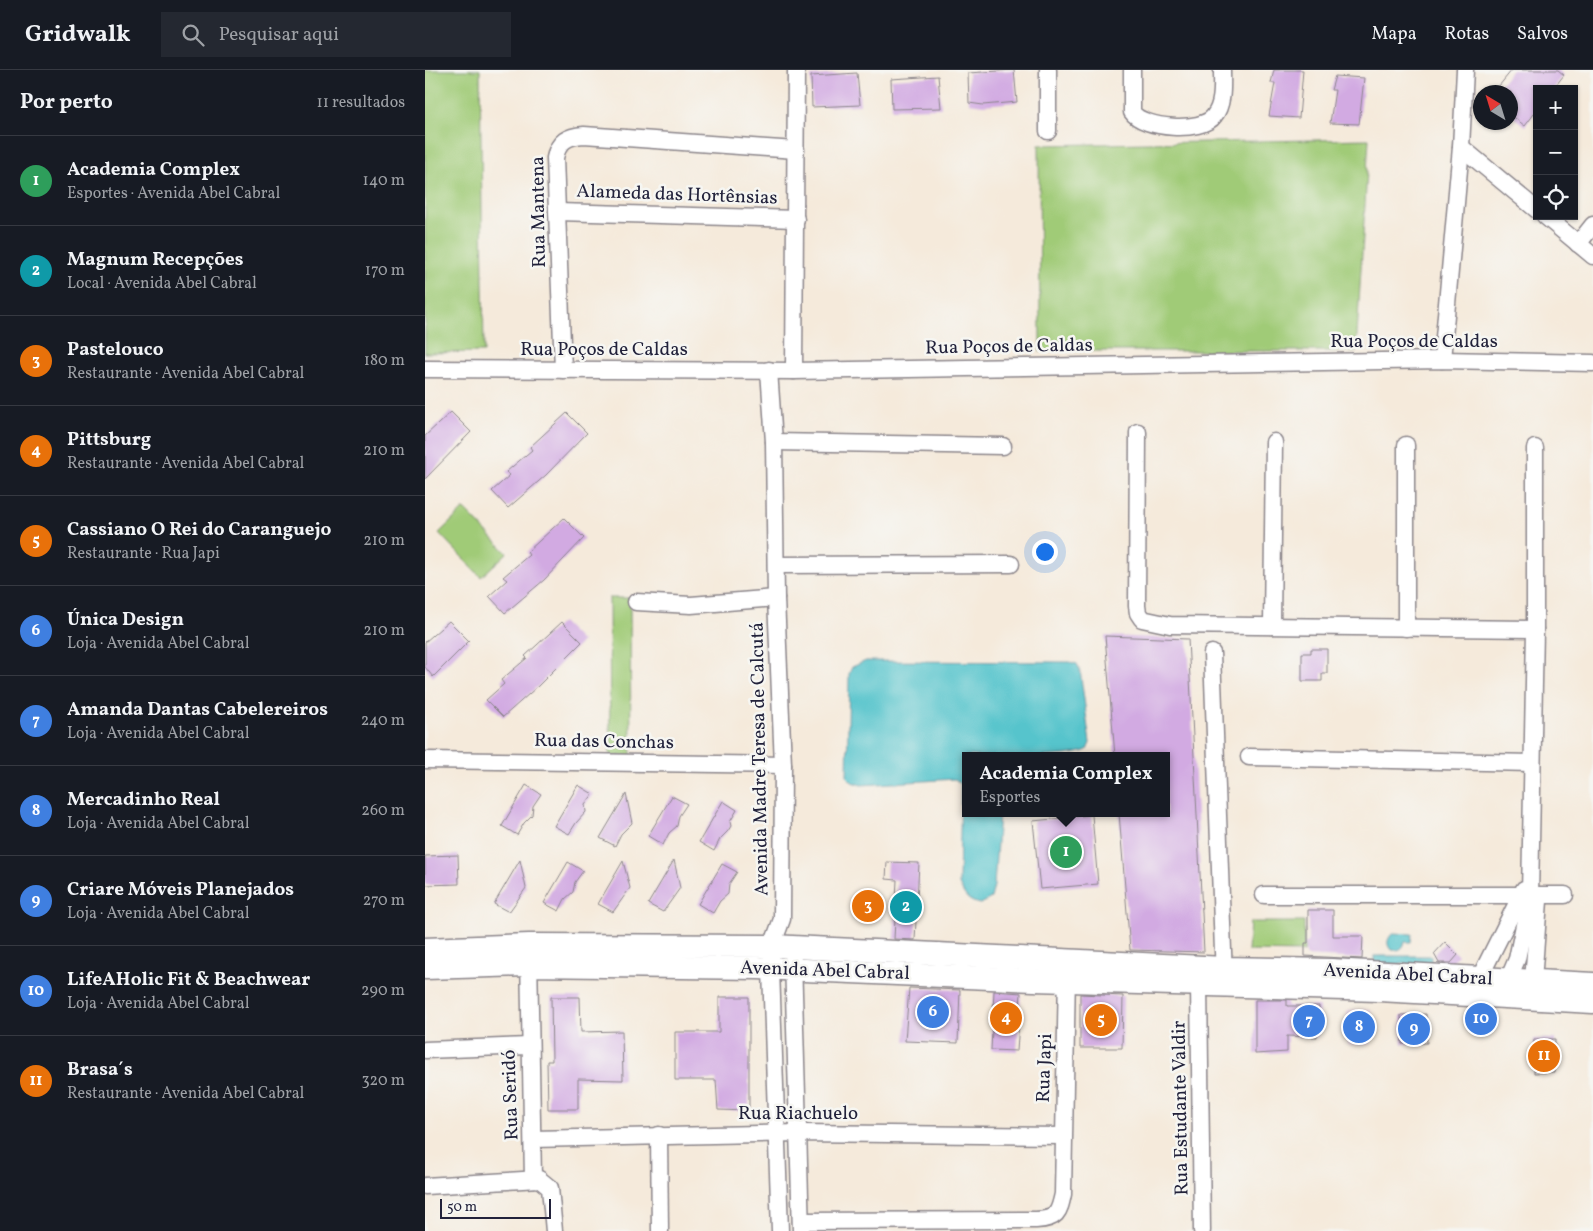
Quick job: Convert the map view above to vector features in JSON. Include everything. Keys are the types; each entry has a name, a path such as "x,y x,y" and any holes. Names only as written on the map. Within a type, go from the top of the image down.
{"main road":[{"name":"Avenida Abel Cabral","path":"425,968 529,955 783,947 1067,970 1199,984 1224,976 1331,970 1593,984"},
{"name":"Avenida Abel Cabral","path":"425,949 782,969 1067,970 1224,976 1379,990 1593,1002"}],"street":[{"path":"794,371 796,70"},
{"path":"1047,131 1048,70"},
{"path":"1132,70 1132,112 1140,120 1148,124 1200,125 1214,116 1221,102 1222,75"},
{"path":"1442,360 1461,147 1465,70"},
{"name":"Rua Mantena","path":"563,370 555,168 556,150 560,144 574,136 613,136 796,150"},
{"path":"1461,147 1533,207"},
{"name":"Alameda das Hortênsias","path":"558,212 796,218"},
{"path":"1550,220 1593,256"},
{"path":"1578,244 1593,226"},
{"name":"Rua Poços de Caldas","path":"425,369 794,371 1442,360 1593,363"},
{"name":"Avenida Madre Teresa de Calcutá","path":"773,370 777,442 779,565 776,598 783,765 783,947 775,1134 780,1231"},
{"path":"1138,432 1139,616 1149,622 1170,624 1535,630"},
{"path":"777,442 1003,446"},
{"path":"1272,626 1274,442"},
{"path":"1406,445 1406,628"},
{"path":"1533,981 1530,878 1535,630 1535,448"},
{"path":"779,565 1011,564"},
{"path":"636,602 691,605 776,598"},
{"path":"1211,653 1224,976"},
{"path":"1249,757 1532,763"},
{"name":"Rua das Conchas","path":"425,760 783,765"},
{"path":"1264,895 1565,895"},
{"path":"1479,979 1530,896"},
{"path":"1508,980 1517,959 1530,896"},
{"name":"Avenida Madre Teresa de Calcutá","path":"783,947 782,969 799,1133 801,1226"},
{"name":"Rua Seridó","path":"529,955 529,1046 533,1179"},
{"name":"Rua Japi","path":"801,1226 954,1226 1048,1220 1056,1215 1060,1206 1063,1177 1067,970"},
{"name":"Rua Estudante Valdir","path":"1199,984 1203,1231"},
{"path":"425,1050 529,1046"},
{"name":"Rua Riachuelo","path":"533,1139 799,1133 1063,1136"},
{"path":"659,1135 660,1231"},
{"path":"425,1186 533,1179 543,1181 550,1188 554,1231"}],"shaded area":[{"path":"1371,1009 1371,1044 1348,1045 1347,1010"}],"green space":[{"path":"425,70 480,70 484,352 425,353"},
{"path":"1369,139 1356,351 1040,351 1039,145"},
{"path":"464,509 507,553 481,577 439,533"},
{"path":"609,598 630,598 631,756 610,756"},
{"path":"1250,922 1304,922 1304,952 1248,951"}],"water":[{"path":"866,661 1070,662 1077,664 1080,670 1090,743 1087,750 1080,752 962,752 962,817 999,817 994,886 991,898 981,904 967,898 959,884 961,784 955,779 861,785 852,782 847,777 849,674 852,667"},
{"path":"1393,933 1412,934 1411,942 1405,942 1402,948 1398,950 1391,950 1388,942 1389,937"},
{"path":"1374,956 1431,956 1431,964 1374,964"}],"building":[{"path":"1014,70 1017,102 983,105 969,103 968,73"},
{"path":"1274,70 1303,70 1299,118 1269,116 1275,83 1271,83"},
{"path":"1512,70 1558,70 1564,75 1556,85 1533,85 1533,115 1525,126 1518,120 1518,85 1500,85"},
{"path":"857,73 860,105 812,107 811,76"},
{"path":"938,76 941,108 892,109 891,79"},
{"path":"1335,76 1364,78 1359,124 1330,123 1335,90 1331,90"},
{"path":"451,412 471,432 425,479 425,436"},
{"path":"567,413 587,433 546,475 508,508 492,491 510,475 506,472 532,450 530,447"},
{"path":"564,518 584,538 544,580 505,613 489,596 507,580 503,577 529,555 527,552"},
{"path":"449,621 469,641 433,677 425,667 425,642"},
{"path":"562,622 582,642 538,686 503,717 486,700 504,684 501,680 527,658 525,656"},
{"path":"1105,636 1188,639 1204,952 1130,950 1119,817 1170,817 1170,752 1115,752"},
{"path":"1311,649 1327,649 1327,673 1322,673 1322,681 1302,681 1302,653 1311,653"},
{"path":"526,785 541,794 533,806 532,815 524,823 517,835 502,826"},
{"path":"578,785 593,794 585,805 586,812 569,834 554,826"},
{"path":"626,794 632,823 621,834 615,846 600,838"},
{"path":"672,796 687,804 679,816 677,826 669,833 663,845 648,836"},
{"path":"723,801 737,810 730,822 731,826 720,839 714,851 699,842"},
{"path":"1092,817 1098,884 1040,889 1033,821"},
{"path":"458,855 459,884 425,885 425,856"},
{"path":"520,860 526,888 509,912 494,904"},
{"path":"674,860 680,888 663,912 648,904"},
{"path":"623,861 630,888 613,912 598,904"},
{"path":"568,862 583,871 575,882 573,892 565,899 559,911 544,903"},
{"path":"887,862 919,863 915,940 894,939 897,880 886,879"},
{"path":"722,864 737,872 729,884 728,894 720,901 713,913 698,904"},
{"path":"1308,910 1333,910 1333,936 1363,936 1362,959 1305,956 1305,943 1308,943"},
{"path":"1445,942 1458,955 1451,963 1439,963 1434,954"},
{"path":"909,988 960,990 958,1043 905,1041"},
{"path":"994,991 1021,993 1017,1051 991,1050"},
{"path":"1080,994 1123,996 1122,1048 1080,1048"},
{"path":"551,997 580,997 581,1032 622,1031 623,1080 578,1079 578,1109 548,1109 547,1061 552,1061"},
{"path":"719,997 749,997 749,1111 718,1110 716,1080 675,1080 675,1032 719,1032"},
{"path":"1255,1000 1287,1000 1287,1006 1319,1006 1317,1037 1287,1036 1287,1052 1255,1054"},
{"path":"1426,1014 1427,1043 1402,1044 1401,1015"},
{"path":"1534,1039 1555,1039 1554,1072 1534,1073"}],"place":[{"name":"Academia Complex","path":"1066,852"},
{"name":"Pastelouco","path":"868,906"},
{"name":"Magnum Recepções","path":"906,907"},
{"name":"Única Design","path":"933,1012"},
{"name":"Pittsburg","path":"1006,1018"},
{"name":"LifeAHolic Fit & Beachwear","path":"1481,1019"},
{"name":"Cassiano O Rei do Caranguejo","path":"1101,1020"},
{"name":"Amanda Dantas Cabelereiros","path":"1309,1021"},
{"name":"Mercadinho Real","path":"1359,1027"},
{"name":"Criare Móveis Planejados","path":"1414,1029"},
{"name":"Brasa´s","path":"1544,1056"}]}
